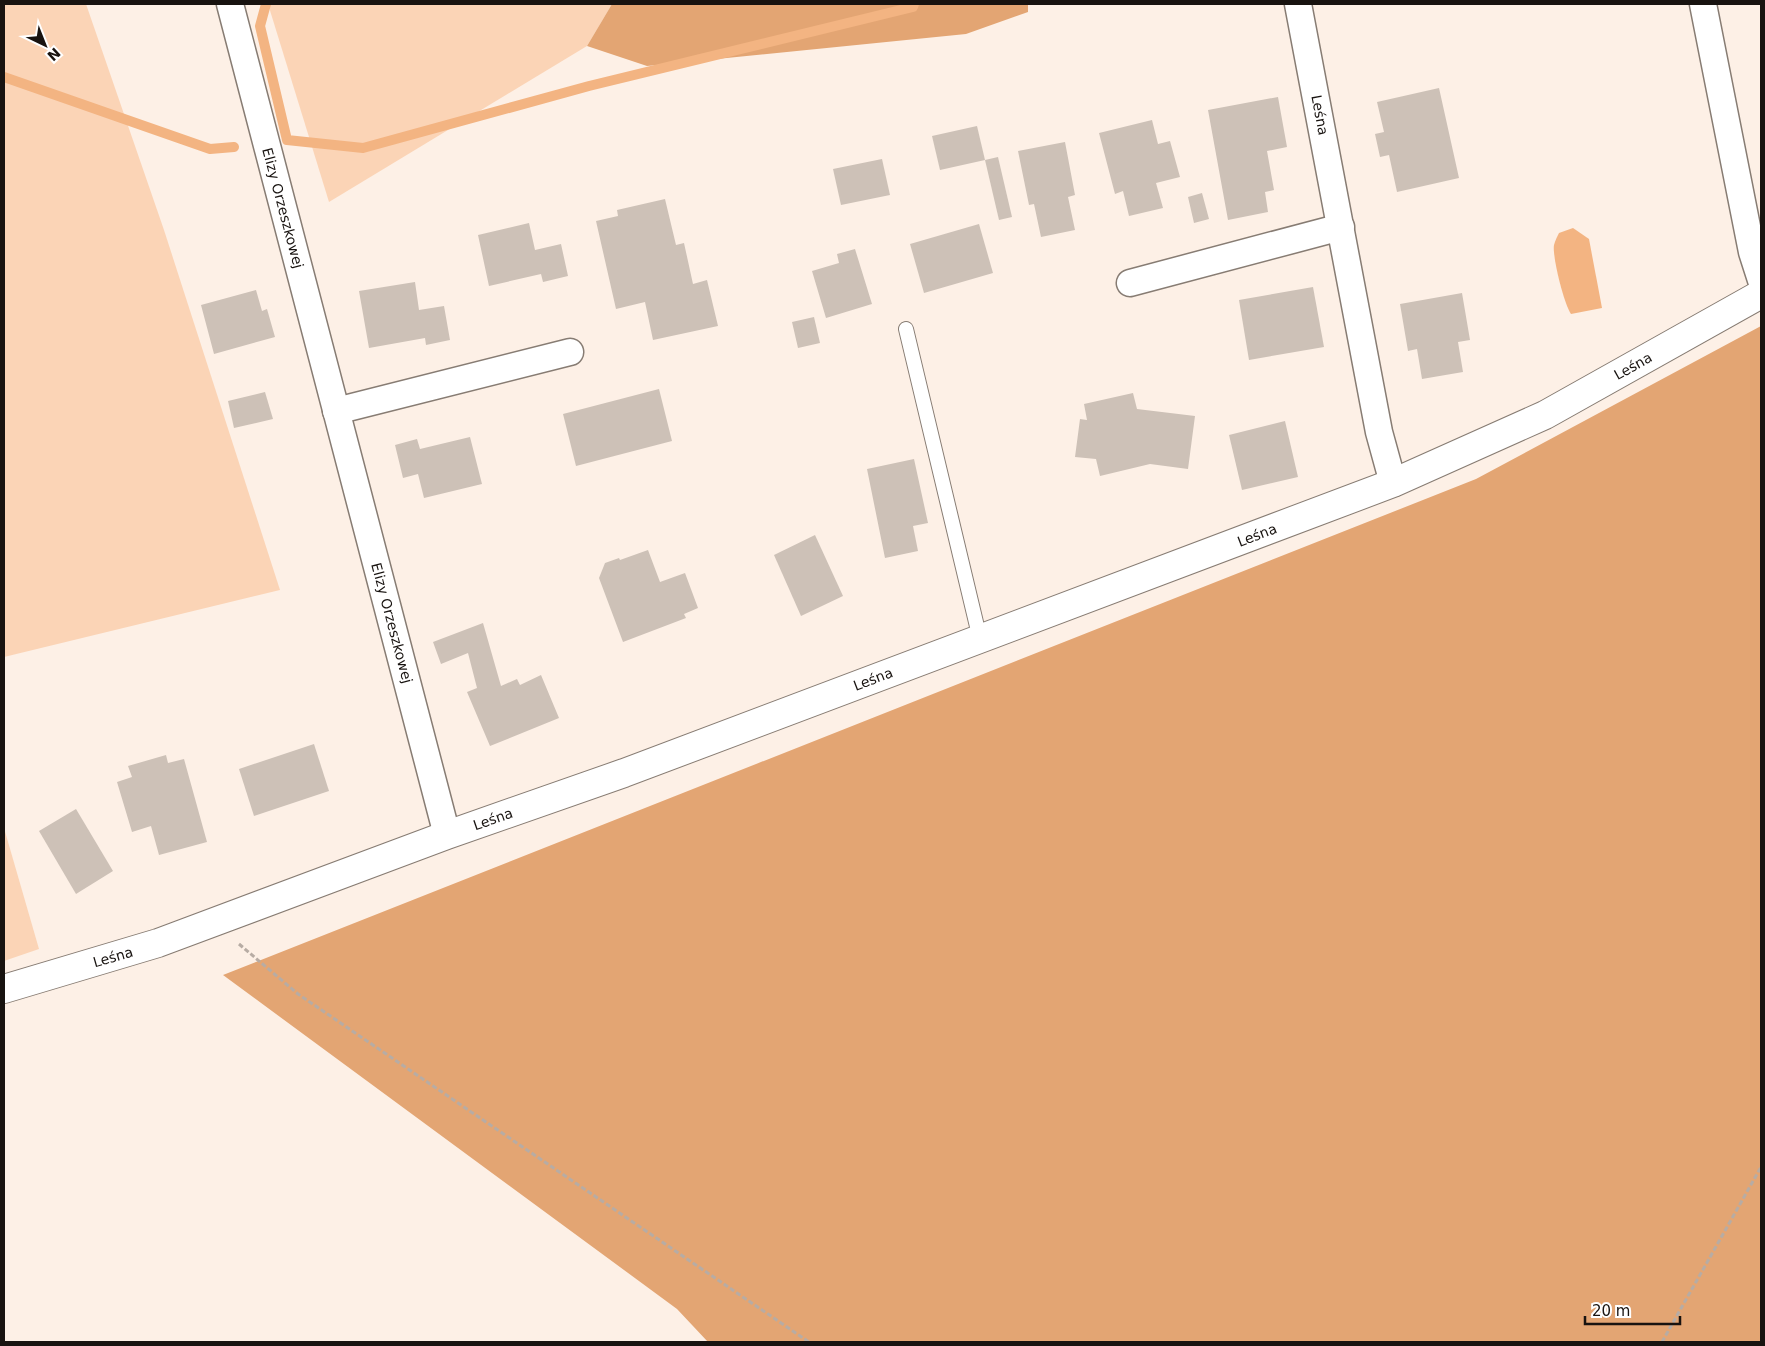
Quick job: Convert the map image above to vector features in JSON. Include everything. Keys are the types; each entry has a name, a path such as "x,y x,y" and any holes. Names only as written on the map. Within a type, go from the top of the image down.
{"street":[{"name":"Elizy Orzeszkowej","path":"230,4 447,835"},
{"name":"Leśna","path":"1298,4 1380,432 1393,483"},
{"path":"1703,4 1752,252 1761,280"},
{"path":"1130,283 1341,227"},
{"name":"Leśna","path":"4,989 158,943 447,835 624,773 1393,483 1545,415 1761,294"},
{"path":"336,412 570,352"}],"lane":[{"path":"906,329 980,639"}],"path":[{"path":"214,922 298,994 809,1342"},
{"path":"1662,1342 1761,1167"}],"shaded area":[{"path":"4,4 86,4 164,230 280,590 4,657"},
{"path":"268,4 612,4 587,46 329,202"},
{"path":"612,4 1028,4 1028,12 966,34 647,66 587,46"},
{"path":"1573,228 1589,239 1602,308 1571,314 1559,280 1554,245 1559,233"},
{"path":"1761,326 1761,1342 708,1342 677,1309 223,975 1476,479"},
{"path":"4,828 39,949 4,961"}],"building":[{"path":"1439,88 1459,178 1397,192 1389,155 1380,157 1375,134 1384,132 1377,102"},
{"path":"1278,97 1287,147 1267,151 1274,190 1265,192 1268,212 1228,220 1208,110"},
{"path":"1152,120 1158,144 1170,141 1180,177 1156,183 1163,208 1129,216 1123,191 1115,194 1099,133"},
{"path":"977,126 985,160 940,170 932,136"},
{"path":"1065,142 1075,195 1068,197 1075,230 1041,237 1034,204 1029,205 1018,151"},
{"path":"998,157 1012,217 999,220 985,160"},
{"path":"882,159 890,195 841,205 833,169"},
{"path":"1202,193 1209,219 1194,223 1188,197"},
{"path":"665,199 676,245 684,243 693,284 707,280 718,326 653,340 645,302 616,309 596,221 618,216 617,210"},
{"path":"529,223 535,250 561,244 568,276 543,282 541,274 489,286 478,235"},
{"path":"979,224 993,273 924,293 910,244"},
{"path":"855,249 872,304 826,318 812,271 839,263 837,254"},
{"path":"415,282 419,310 444,306 450,340 426,345 425,338 369,348 359,291"},
{"path":"1313,287 1324,347 1249,360 1239,300"},
{"path":"256,290 262,311 267,309 275,337 214,354 201,305"},
{"path":"1462,293 1470,340 1458,342 1463,372 1422,379 1417,349 1408,351 1400,304"},
{"path":"814,317 820,343 798,348 792,322"},
{"path":"659,389 672,441 576,466 563,414"},
{"path":"265,392 273,419 234,428 228,401"},
{"path":"1133,393 1137,409 1195,416 1188,469 1150,464 1100,476 1096,459 1075,457 1080,419 1087,420 1084,404"},
{"path":"1285,421 1298,477 1242,490 1229,435"},
{"path":"470,437 482,484 424,498 418,474 403,478 395,445 417,439 420,449"},
{"path":"914,459 928,523 913,526 918,551 885,558 867,469"},
{"path":"815,535 843,596 801,616 774,555"},
{"path":"648,550 660,582 685,573 698,608 684,614 686,618 623,642 599,578 605,563"},
{"path":"483,623 501,686 517,679 520,685 541,675 559,718 490,746 467,692 477,688 468,653 441,664 433,642"},
{"path":"314,744 329,791 254,816 239,769"},
{"path":"166,755 168,763 184,759 207,842 159,855 151,826 132,832 117,782 132,777 128,766"},
{"path":"76,809 113,871 76,894 39,831"}],"waterway":[{"path":"266,4 260,26 287,140 363,148 589,86 913,7 914,4"},
{"path":"4,77 210,149 234,147"}]}
